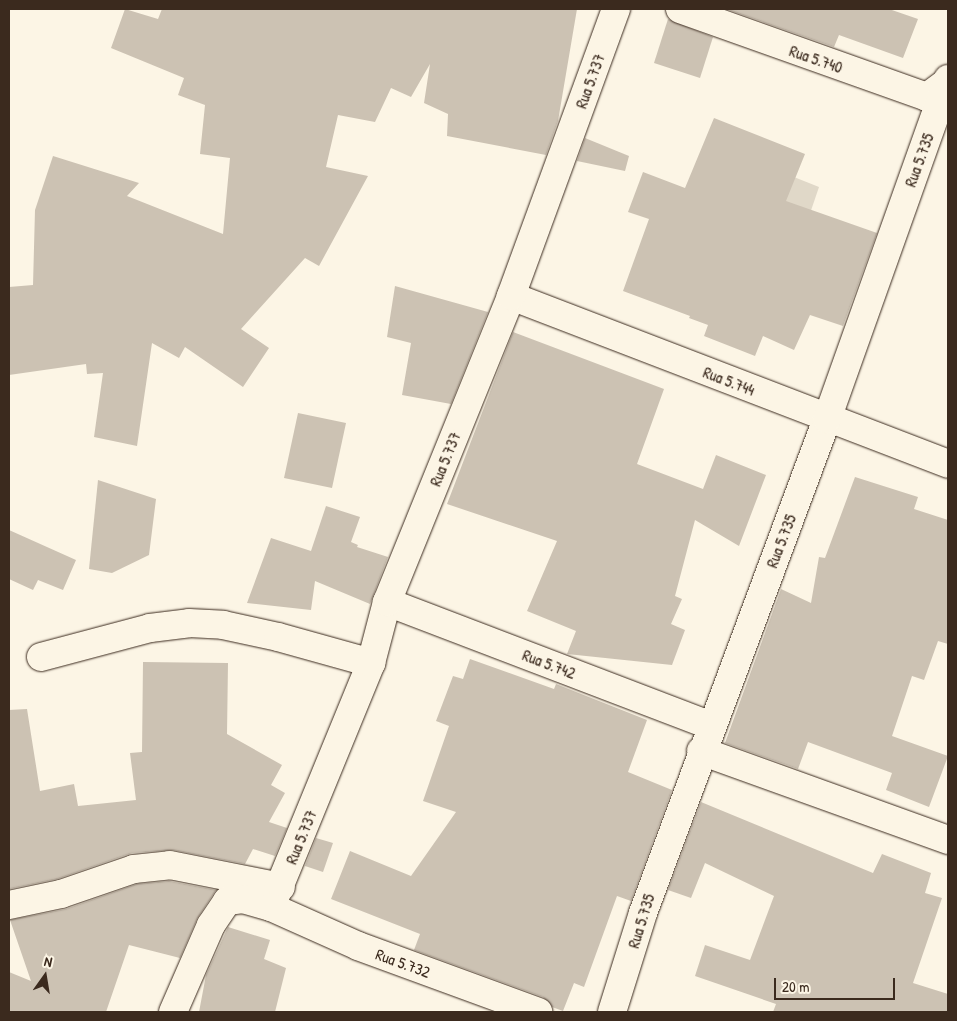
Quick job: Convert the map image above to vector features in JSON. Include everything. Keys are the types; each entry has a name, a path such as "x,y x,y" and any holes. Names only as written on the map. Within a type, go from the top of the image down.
{"street":[{"name":"Rua 5.737","path":"276,897 371,663 387,602 512,296 616,9"},
{"name":"Rua 5.740","path":"680,9 927,97 948,80"},
{"name":"Rua 5.735","path":"621,1010 642,913 827,419 948,80"},
{"name":"Rua 5.744","path":"512,296 827,419 948,464"},
{"name":"Rua 5.742","path":"387,602 948,840"},
{"path":"41,657 150,628 189,623 241,629 371,663"},
{"path":"9,905 61,894 134,869 170,865 276,897"},
{"path":"173,1012 211,925 227,901 276,897"},
{"name":"Rua 5.732","path":"276,897 358,946 538,1012"}],"shaded area":[{"path":"749,159 819,187 804,231"}],"building":[{"path":"125,9 158,19 162,9 577,9 558,121 546,155 447,136 448,114 424,103 430,64 411,97 391,88 375,122 338,115 326,167 368,176 319,266 305,258 241,329 269,348 243,387 185,347 179,358 152,343 137,446 94,437 103,373 87,374 86,364 9,375 9,287 33,285 35,210 53,156 139,183 127,196 223,234 230,158 200,154 205,105 178,95 184,78 111,48"},
{"path":"726,9 889,9 918,19 903,58 839,35 834,47"},
{"path":"668,19 713,37 700,78 654,63"},
{"path":"714,118 805,154 786,201 877,233 843,326 810,315 794,350 763,336 755,356 704,336 708,325 689,318 690,316 623,291 649,219 628,212 643,172 685,188"},
{"path":"585,138 629,156 625,171 577,161"},
{"path":"395,286 488,312 451,404 402,395 411,343 387,337"},
{"path":"513,332 664,389 637,464 703,489 716,455 766,475 739,546 695,520 675,596 682,599 671,624 685,630 672,665 567,654 576,631 527,611 557,541 447,504"},
{"path":"298,413 346,423 332,488 284,478"},
{"path":"855,477 918,497 914,509 948,520 948,644 938,641 924,680 912,676 892,736 948,756 929,807 886,790 892,773 808,742 798,769 725,743 781,589 811,603 819,557 825,558"},
{"path":"98,480 156,499 149,555 112,573 89,569"},
{"path":"326,506 360,517 351,542 358,545 357,547 388,557 370,604 315,581 311,610 247,603 271,538 311,551"},
{"path":"9,530 76,560 63,590 38,580 33,590 9,579"},
{"path":"470,659 554,689 556,684 647,720 628,772 672,790 631,901 617,896 584,987 574,983 563,1011 552,1007 543,997 414,950 420,934 331,899 350,851 411,876 456,812 423,801 449,726 436,721 453,676 463,679"},
{"path":"143,662 228,663 227,734 282,765 271,785 285,793 269,822 287,828 275,856 253,849 245,864 173,850 132,853 57,879 9,889 9,710 27,709 40,791 74,784 78,806 136,800 130,753 142,752"},
{"path":"701,802 873,873 882,854 931,873 925,893 942,898 913,983 948,994 948,1012 773,1012 776,1004 695,976 705,945 750,960 774,896 705,863 691,898 668,890"},
{"path":"316,838 333,843 323,872 305,866"},
{"path":"169,881 216,890 197,919 180,958 129,945 106,1012 9,1012 9,972 31,981 10,920 66,909 137,884"},
{"path":"228,927 270,940 264,959 286,968 275,1012 199,1012 206,975"}]}
